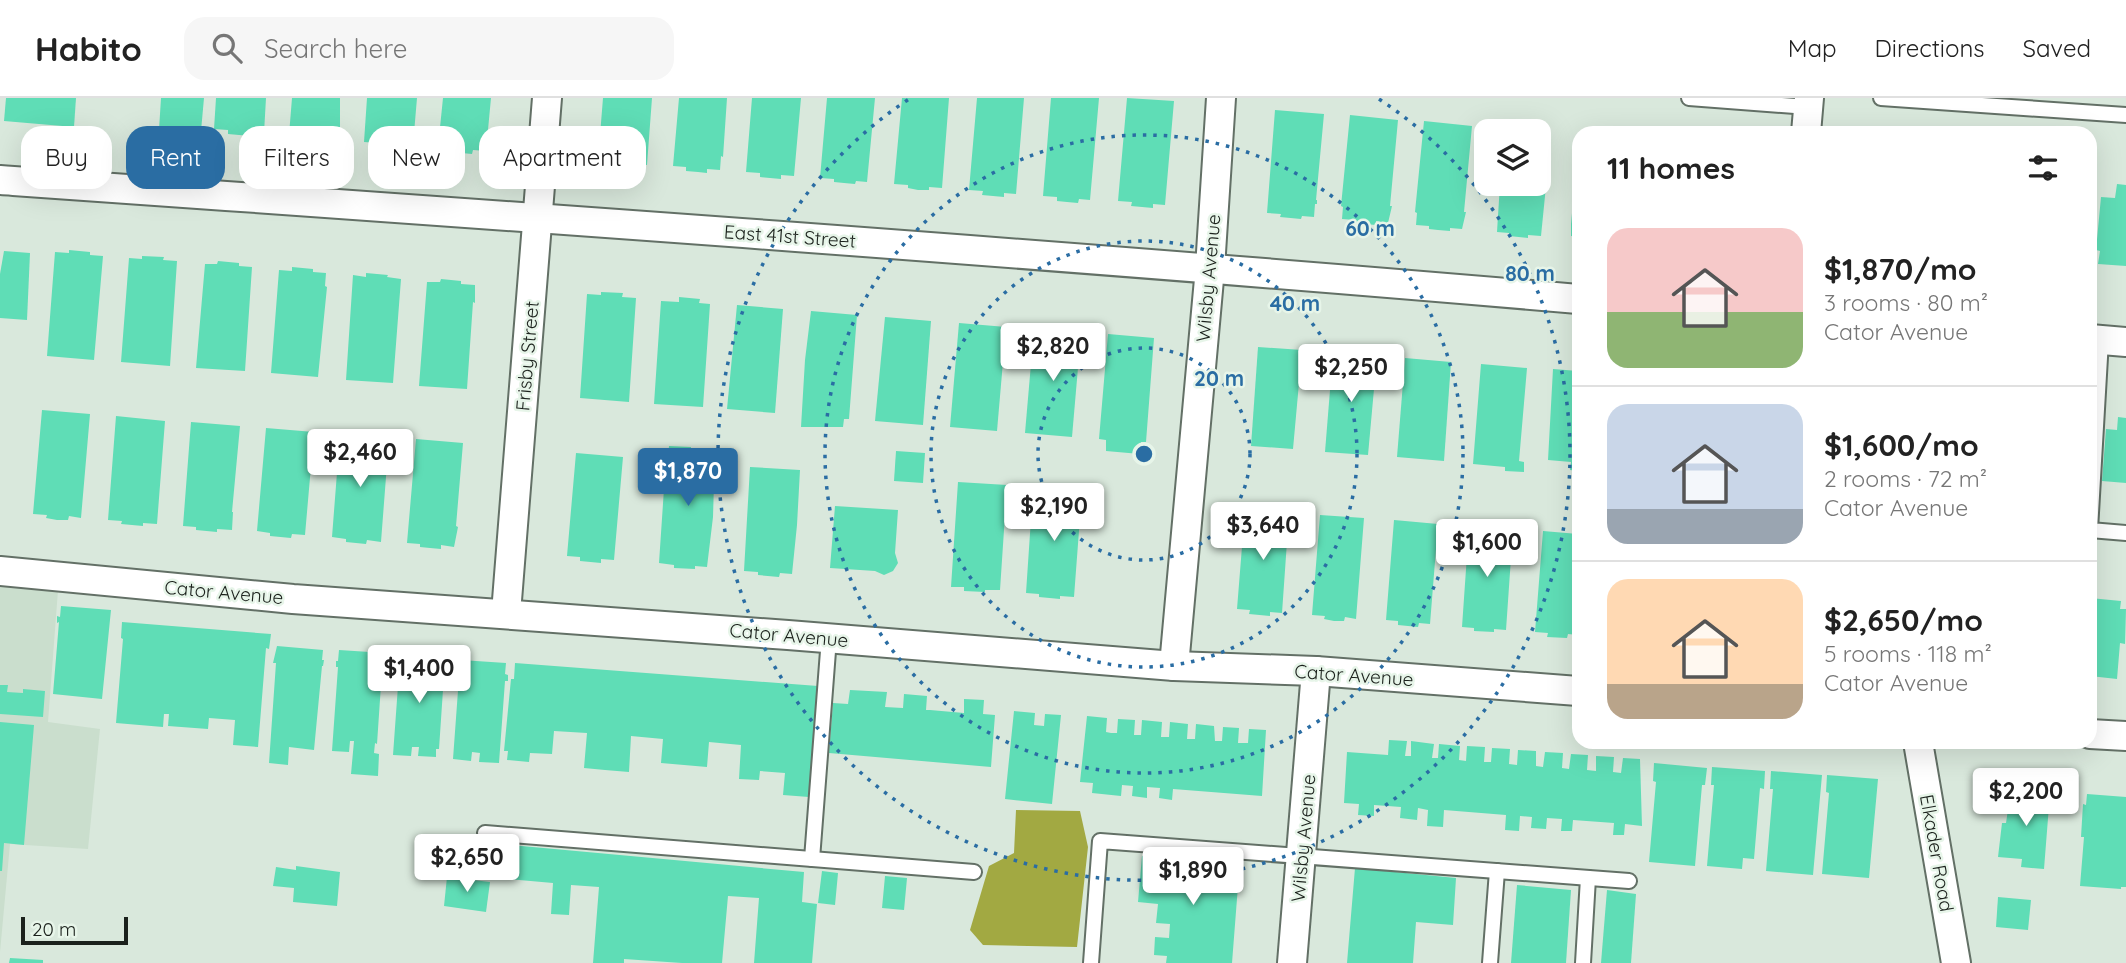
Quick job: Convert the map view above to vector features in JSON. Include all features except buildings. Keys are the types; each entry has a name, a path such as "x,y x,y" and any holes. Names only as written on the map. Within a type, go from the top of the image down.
{"street":[{"name":"Frisby Street","path":"506,613 547,98"},
{"name":"Wilsby Avenue","path":"1174,666 1210,268 1221,98"},
{"name":"East 41st Street","path":"0,180 1210,268 1572,298"},
{"name":"Cator Avenue","path":"0,571 293,599 506,613 1174,666 1317,671 1572,691"},
{"name":"Wilsby Avenue","path":"1292,963 1317,671"},
{"path":"2097,734 2126,736"},
{"name":"Elkader Road","path":"1920,749 1956,963"}],"lane":[{"path":"1689,98 1808,113"},
{"path":"1881,98 2126,115"},
{"path":"2097,447 2106,340"},
{"path":"2097,531 2126,533"},
{"path":"812,859 830,638"},
{"path":"485,832 974,872"},
{"path":"1091,963 1100,841 1629,881"},
{"path":"1490,963 1497,871"},
{"path":"1583,963 1588,878"}],"shaded area":[{"path":"0,572 59,577 48,722 100,729 88,849 10,844 0,952"}],"green space":[{"path":"1016,810 1080,811 1088,847 1077,947 983,945 970,930 989,866 1014,853"}]}
